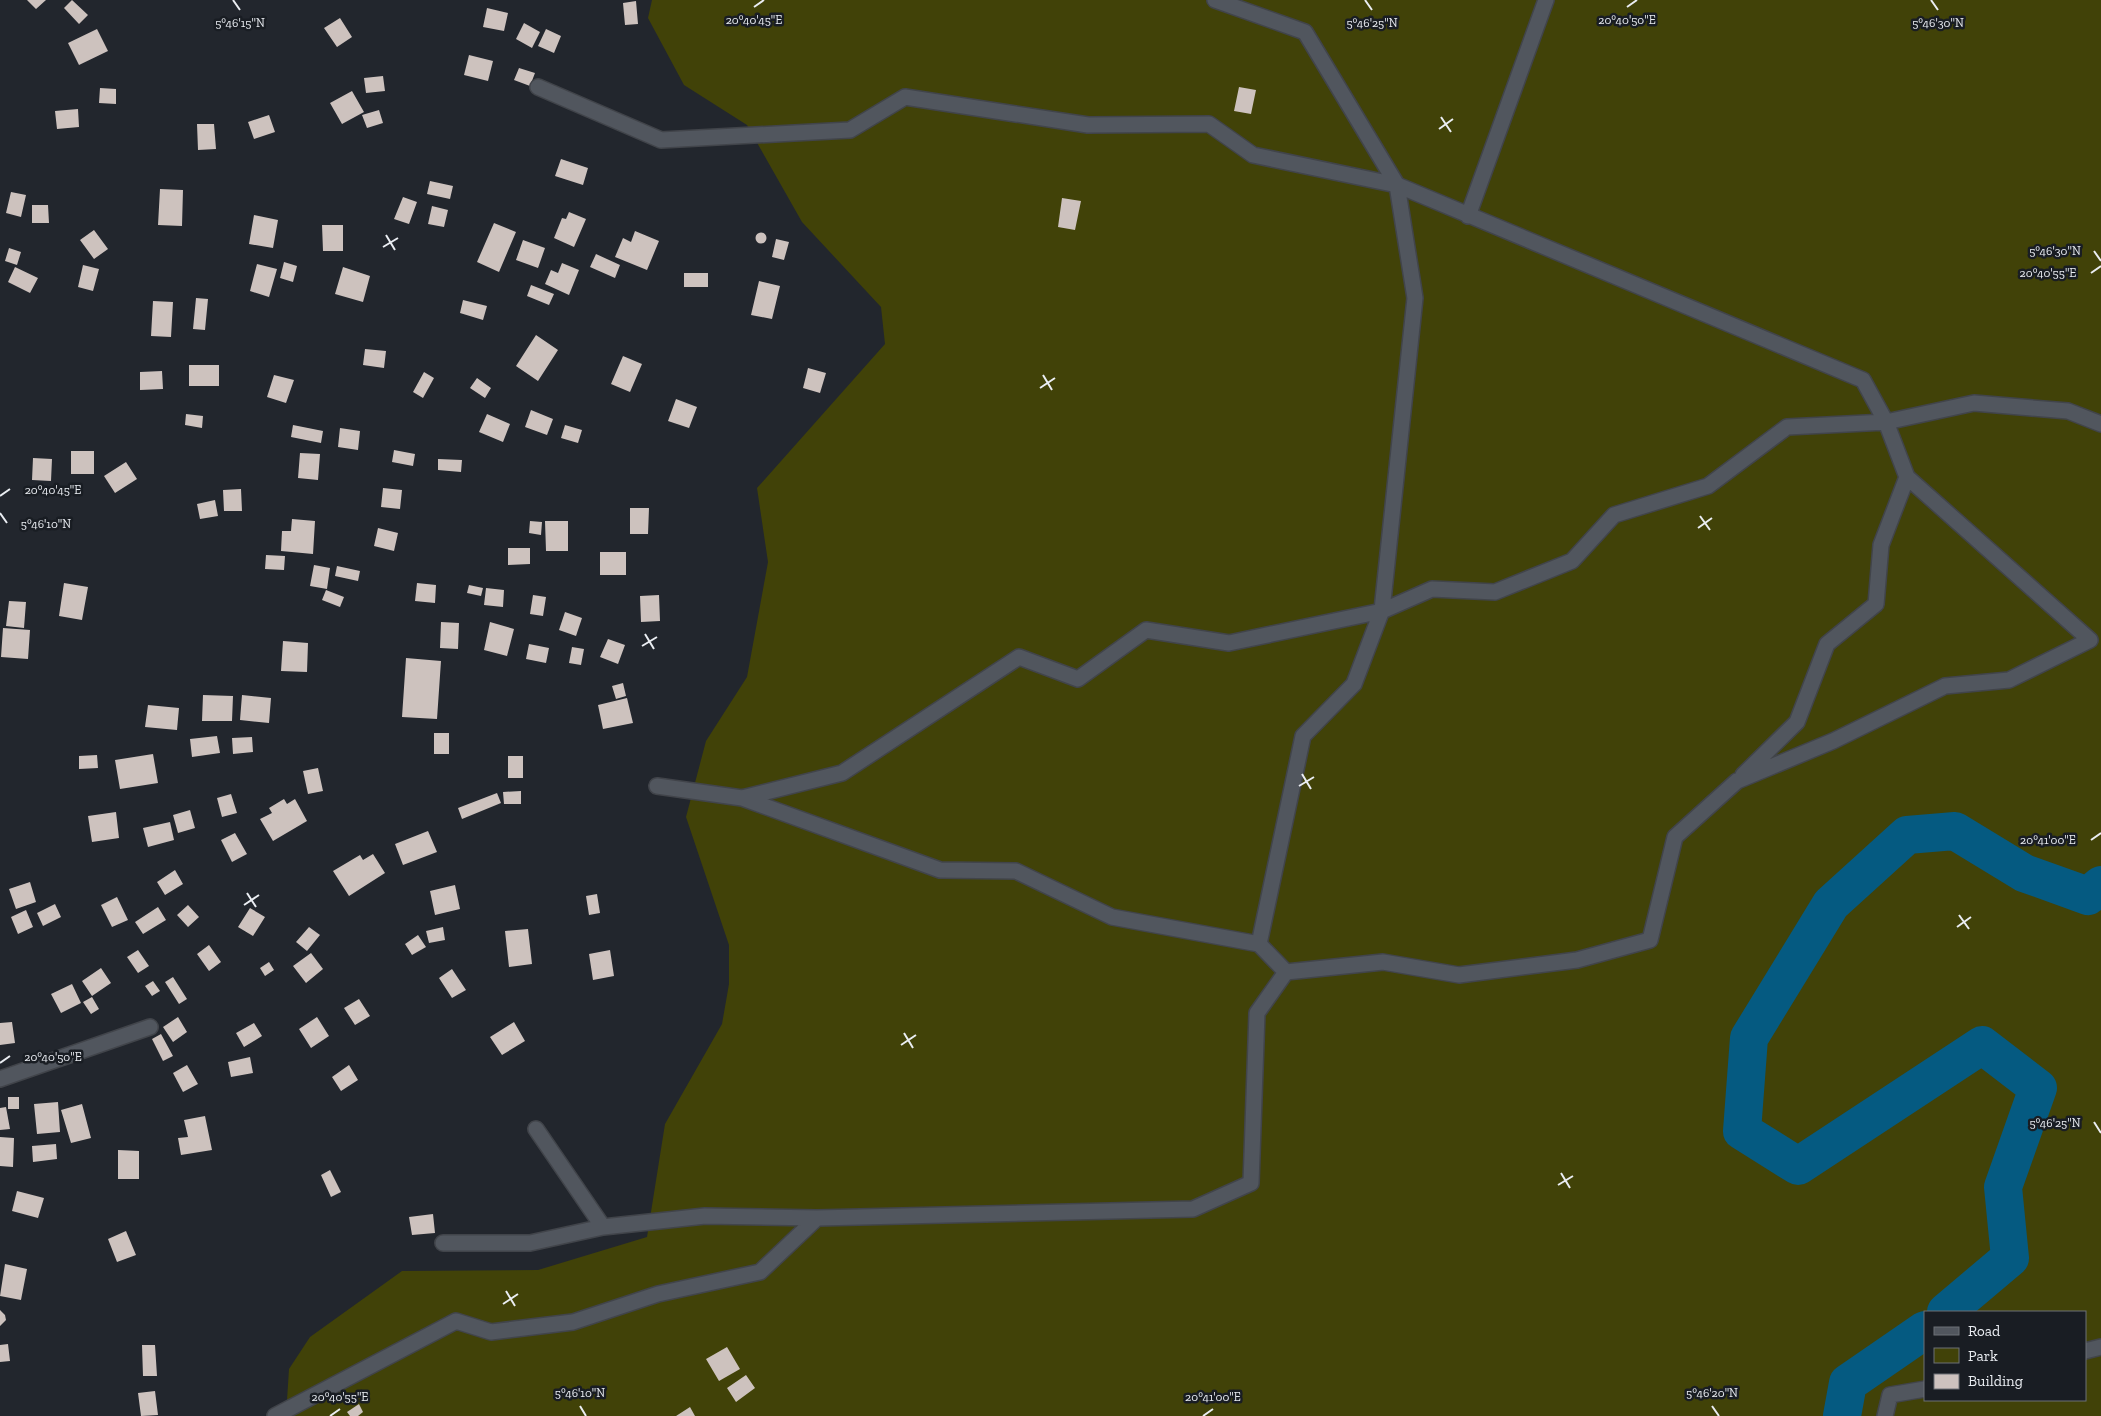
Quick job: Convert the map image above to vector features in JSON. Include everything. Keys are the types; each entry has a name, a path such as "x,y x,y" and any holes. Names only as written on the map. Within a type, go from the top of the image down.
{"street":[{"path":"1215,0 1305,32 1397,185 1415,298 1382,611 1354,684 1303,736 1259,944"},
{"path":"1468,216 1546,0"},
{"path":"538,87 661,140 850,130 906,97 1088,125 1209,124 1253,155 1397,185 1863,380 1886,422 1907,478 2090,640 2009,680 1945,686 1833,741 1737,781"},
{"path":"742,798 842,773 1019,657 1078,680 1146,630 1229,643 1382,611 1432,589 1495,592 1572,561 1614,515 1708,486 1787,427 1886,422 1974,403 2068,411 2101,424"},
{"path":"443,1244 530,1243 603,1227 705,1216 817,1218 1193,1209 1251,1183 1257,1013 1286,972 1383,962 1459,975 1577,960 1650,940 1675,837 1737,781 1797,722 1827,644 1876,604 1881,545 1907,478"},
{"path":"656,786 742,798 940,870 1016,872 1112,917 1259,944 1286,972"},
{"path":"0,1079 150,1027"},
{"path":"536,1130 603,1227"},
{"path":"275,1416 456,1321 491,1332 573,1322 658,1294 760,1272 817,1218"},
{"path":"2086,1351 2101,1347"},
{"path":"1885,1416 1890,1395 1924,1389"}],"green space":[{"path":"652,0 2101,0 2101,1416 286,1416 289,1369 310,1337 402,1271 538,1270 647,1237 665,1124 722,1024 729,984 729,945 686,817 706,741 747,677 768,562 757,488 885,344 881,307 802,222 747,125 684,85 648,18"}],"building":[{"path":"27,0 46,0 36,9"},
{"path":"72,0 88,15 79,24 64,8"},
{"path":"636,1 638,24 625,25 623,3"},
{"path":"487,8 508,13 504,31 483,27"},
{"path":"340,18 352,37 337,47 324,28"},
{"path":"524,23 540,32 532,48 516,39"},
{"path":"97,29 108,51 79,65 68,43"},
{"path":"546,29 561,36 554,53 538,46"},
{"path":"469,55 493,61 488,81 464,75"},
{"path":"519,68 535,73 530,86 514,80"},
{"path":"383,76 385,91 366,93 364,78"},
{"path":"1239,87 1256,90 1251,114 1234,111"},
{"path":"100,88 116,89 116,104 99,103"},
{"path":"352,91 364,112 342,124 330,103"},
{"path":"78,109 79,127 57,129 55,111"},
{"path":"379,110 383,123 367,128 362,115"},
{"path":"269,115 275,132 254,139 248,122"},
{"path":"197,124 214,124 216,149 198,150"},
{"path":"561,159 588,168 583,185 555,176"},
{"path":"430,181 453,186 450,199 427,194"},
{"path":"160,189 183,190 182,226 158,225"},
{"path":"11,192 26,195 21,217 6,213"},
{"path":"403,197 417,202 409,224 394,219"},
{"path":"1062,198 1081,201 1075,230 1058,227"},
{"path":"32,205 48,205 49,223 32,223"},
{"path":"432,206 448,210 444,227 428,224"},
{"path":"569,212 586,219 574,247 554,238 562,218 566,219"},
{"path":"254,215 278,220 273,248 249,244"},
{"path":"494,223 516,232 499,272 477,262"},
{"path":"322,225 343,225 343,251 323,251"},
{"path":"94,230 108,249 94,259 80,240"},
{"path":"635,231 659,241 647,270 615,257 623,238 631,242"},
{"path":"759,233 763,233 766,238 765,242 759,243 756,240 756,236"},
{"path":"776,239 789,242 784,260 772,257"},
{"path":"523,240 545,248 538,268 516,260"},
{"path":"9,248 21,252 17,265 5,261"},
{"path":"596,254 620,265 615,278 590,267"},
{"path":"284,262 297,266 293,282 280,278"},
{"path":"562,263 579,270 569,295 545,284 551,270 558,273"},
{"path":"257,264 277,269 269,297 250,291"},
{"path":"83,265 99,269 93,291 78,287"},
{"path":"15,267 38,278 30,293 8,282"},
{"path":"343,267 370,276 363,302 335,294"},
{"path":"684,273 708,273 708,287 684,287"},
{"path":"759,281 780,286 772,319 751,315"},
{"path":"531,285 554,294 549,305 527,296"},
{"path":"196,298 208,299 205,330 193,329"},
{"path":"463,300 487,306 483,320 460,313"},
{"path":"153,301 173,302 171,337 151,336"},
{"path":"536,335 558,350 538,381 516,366"},
{"path":"365,349 386,351 384,368 363,365"},
{"path":"623,356 642,364 630,392 611,384"},
{"path":"189,365 219,365 219,386 189,386"},
{"path":"808,368 826,373 820,393 803,388"},
{"path":"162,371 163,389 140,390 140,372"},
{"path":"424,372 434,378 423,398 413,392"},
{"path":"274,375 294,380 286,403 267,397"},
{"path":"477,378 491,388 485,398 470,388"},
{"path":"676,399 697,407 689,428 668,421"},
{"path":"531,410 553,419 547,435 525,427"},
{"path":"186,414 203,416 202,428 185,425"},
{"path":"487,414 510,424 503,442 479,432"},
{"path":"293,425 323,431 321,443 291,437"},
{"path":"565,425 582,430 578,443 561,438"},
{"path":"340,428 360,431 358,450 338,447"},
{"path":"394,450 415,454 413,466 392,462"},
{"path":"71,451 94,451 94,474 71,474"},
{"path":"300,453 320,454 318,480 298,478"},
{"path":"33,458 52,459 51,481 32,480"},
{"path":"438,459 462,460 461,472 438,470"},
{"path":"126,462 137,479 115,493 104,476"},
{"path":"383,488 402,490 400,509 381,507"},
{"path":"241,489 242,511 224,511 223,490"},
{"path":"215,500 218,516 200,519 197,504"},
{"path":"630,508 649,508 648,534 630,534"},
{"path":"292,519 315,521 313,554 281,551 282,531 291,531"},
{"path":"530,521 542,522 541,535 529,533"},
{"path":"545,521 568,521 568,551 546,551"},
{"path":"378,528 398,533 394,551 374,546"},
{"path":"508,548 530,548 530,564 508,565"},
{"path":"600,552 626,552 626,575 600,575"},
{"path":"266,555 285,556 284,570 265,569"},
{"path":"314,565 330,568 327,589 310,586"},
{"path":"337,566 360,571 358,581 335,576"},
{"path":"64,583 88,587 82,620 59,616"},
{"path":"417,583 436,585 435,603 415,601"},
{"path":"469,585 483,588 481,596 467,593"},
{"path":"486,588 504,590 503,607 484,605"},
{"path":"326,590 344,597 340,607 322,600"},
{"path":"533,595 546,597 543,616 530,614"},
{"path":"659,595 660,621 641,622 640,596"},
{"path":"9,601 26,602 24,628 6,626"},
{"path":"565,612 582,618 576,636 559,630"},
{"path":"441,622 459,623 458,649 440,648"},
{"path":"490,622 514,629 507,656 484,650"},
{"path":"3,628 30,630 28,659 1,657"},
{"path":"608,639 625,645 618,664 600,657"},
{"path":"283,641 308,643 307,672 281,671"},
{"path":"529,644 549,648 546,663 526,659"},
{"path":"572,647 584,649 581,665 569,663"},
{"path":"406,658 441,661 437,719 402,717"},
{"path":"623,683 626,696 616,699 612,686"},
{"path":"203,695 233,696 232,721 202,721"},
{"path":"242,695 271,698 269,723 240,720"},
{"path":"627,698 633,723 603,729 598,705"},
{"path":"148,705 179,708 177,730 145,727"},
{"path":"434,733 449,733 449,754 434,754"},
{"path":"217,736 220,753 192,757 190,739"},
{"path":"252,737 253,752 233,754 232,738"},
{"path":"153,754 158,783 120,789 115,760"},
{"path":"97,755 98,768 79,769 79,756"},
{"path":"508,756 523,756 523,778 508,778"},
{"path":"318,768 323,791 308,794 303,771"},
{"path":"521,791 521,804 504,804 503,792"},
{"path":"497,793 501,803 462,819 458,808"},
{"path":"231,794 237,813 222,817 217,798"},
{"path":"284,799 287,804 295,799 307,821 273,841 260,819 272,813 269,808"},
{"path":"190,810 195,828 178,833 173,815"},
{"path":"116,812 119,838 92,842 88,816"},
{"path":"170,822 174,840 148,847 143,828"},
{"path":"428,831 437,852 403,865 395,844"},
{"path":"235,833 247,854 232,862 221,840"},
{"path":"373,854 385,873 349,896 333,871 360,855 363,860"},
{"path":"175,870 183,884 165,895 157,882"},
{"path":"30,882 36,902 16,909 9,889"},
{"path":"455,885 460,909 435,915 430,891"},
{"path":"597,894 600,913 589,915 586,896"},
{"path":"117,897 128,920 112,927 101,905"},
{"path":"55,904 61,917 43,926 37,913"},
{"path":"188,905 199,917 188,927 177,915"},
{"path":"158,907 166,920 143,934 135,922"},
{"path":"250,908 265,917 253,936 238,927"},
{"path":"26,910 33,927 18,934 11,917"},
{"path":"309,927 320,935 307,951 296,942"},
{"path":"443,927 445,940 429,943 426,931"},
{"path":"528,929 532,964 509,967 505,931"},
{"path":"418,935 426,947 412,955 405,944"},
{"path":"209,945 221,962 209,971 197,954"},
{"path":"138,950 149,966 138,973 127,957"},
{"path":"610,950 614,976 593,980 589,954"},
{"path":"311,953 323,969 306,983 293,966"},
{"path":"269,962 274,970 265,976 260,968"},
{"path":"101,968 111,983 92,996 82,981"},
{"path":"452,969 466,990 452,998 439,978"},
{"path":"173,977 187,999 179,1004 165,982"},
{"path":"153,981 160,991 152,996 145,986"},
{"path":"72,984 81,1003 61,1013 51,994"},
{"path":"92,997 99,1009 91,1014 83,1002"},
{"path":"359,999 370,1016 355,1025 344,1008"},
{"path":"178,1017 187,1032 173,1042 163,1027"},
{"path":"317,1017 329,1036 311,1048 299,1029"},
{"path":"12,1022 15,1043 0,1045 0,1023"},
{"path":"514,1022 525,1041 502,1055 490,1037"},
{"path":"254,1023 262,1036 244,1047 236,1033"},
{"path":"161,1034 173,1056 163,1061 152,1039"},
{"path":"250,1057 253,1073 231,1077 228,1062"},
{"path":"187,1065 198,1084 183,1092 173,1073"},
{"path":"349,1065 358,1080 341,1091 332,1077"},
{"path":"8,1097 19,1097 19,1109 8,1109"},
{"path":"58,1102 60,1132 37,1134 34,1104"},
{"path":"82,1104 91,1138 71,1143 61,1110"},
{"path":"6,1107 10,1129 0,1130 0,1108"},
{"path":"205,1116 212,1150 181,1155 178,1138 188,1137 184,1120"},
{"path":"0,1137 14,1138 13,1167 0,1166"},
{"path":"56,1144 57,1159 33,1162 32,1146"},
{"path":"118,1150 139,1151 139,1179 118,1179"},
{"path":"330,1170 341,1192 331,1197 321,1175"},
{"path":"17,1191 44,1198 38,1218 12,1211"},
{"path":"433,1214 435,1233 412,1235 409,1217"},
{"path":"126,1231 136,1255 117,1262 108,1239"},
{"path":"5,1264 27,1269 21,1300 0,1296"},
{"path":"0,1310 5,1315 6,1320 0,1326"},
{"path":"8,1344 10,1361 0,1362 0,1345"},
{"path":"142,1345 155,1345 157,1376 143,1376"},
{"path":"727,1347 740,1369 719,1381 706,1359"},
{"path":"746,1375 755,1388 736,1402 727,1388"},
{"path":"155,1391 158,1415 141,1416 138,1393"},
{"path":"359,1404 363,1412 358,1416 350,1416 347,1412"},
{"path":"690,1407 695,1416 676,1416"}],"waterway":[{"path":"1947,1311 2010,1258 2003,1187 2038,1088 1982,1045 1798,1166 1742,1131 1749,1038 1831,904 1907,835 1955,831 2024,873 2088,896 2101,885"},
{"path":"1842,1416 1848,1383 1924,1331"}]}
